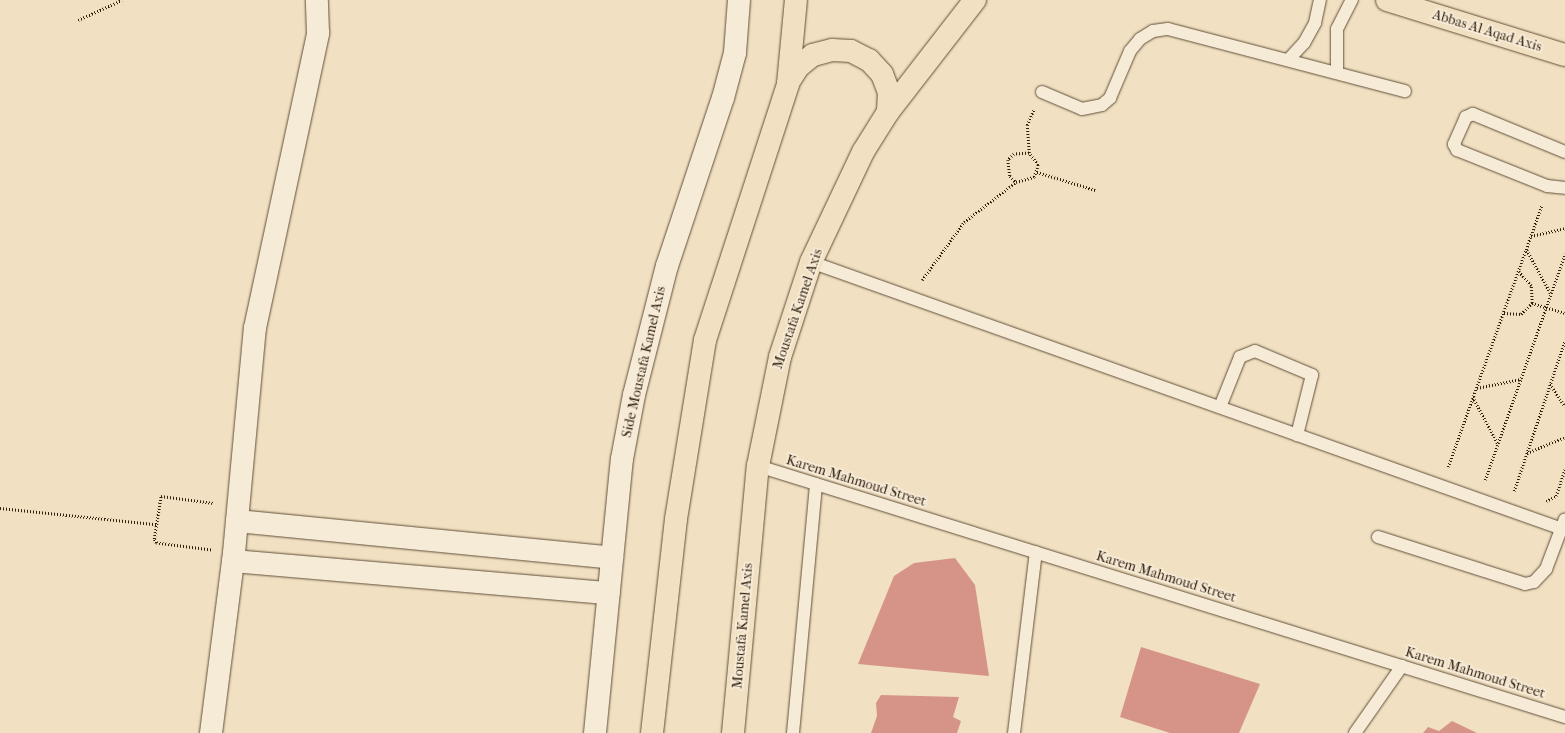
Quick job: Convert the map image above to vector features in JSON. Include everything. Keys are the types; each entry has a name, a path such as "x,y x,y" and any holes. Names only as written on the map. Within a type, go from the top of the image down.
{"main road":[{"path":"788,84 796,0"},
{"name":"Moustafa Kamel Axis","path":"733,733 758,466 780,357 812,262 864,152 888,112 975,0"},
{"name":"Abbas Al Aqad Axis","path":"1387,0 1565,55"},
{"path":"652,733 676,519 705,340 788,84 798,67 813,55 832,50 851,51 869,60 882,74 889,92 888,112"}],"street":[{"path":"211,733 238,514 255,328 318,33 317,0"},
{"name":"Side Moustafa Kamel Axis","path":"595,733 622,459 635,388 667,266 724,98 735,53 739,0"},
{"path":"238,514 612,558"},
{"path":"233,557 609,594"}],"lane":[{"path":"1289,59 1304,43 1315,23 1320,0"},
{"path":"1337,72 1337,29 1352,0"},
{"path":"1042,92 1082,109 1102,105 1110,98 1130,51 1140,39 1153,31 1168,29 1289,59 1405,91"},
{"path":"1565,152 1473,114 1465,119 1454,144 1457,150 1547,186 1565,188"},
{"path":"812,262 1479,500 1564,526 1541,577 1525,584 1378,537"},
{"path":"1220,408 1240,357 1255,351 1306,370 1312,375 1297,435"},
{"name":"Karem Mahmoud Street","path":"758,466 1565,717"},
{"path":"793,733 816,484"},
{"path":"1014,733 1036,552"},
{"path":"1355,733 1402,666"}],"path":[{"path":"78,20 122,0"},
{"path":"914,298 924,275 956,232 989,200 1016,182 1029,181 1037,172 1038,165 1029,153 1027,125 1042,92"},
{"path":"1016,182 1010,176 1008,160 1014,154 1029,153"},
{"path":"1037,172 1094,190"},
{"path":"1452,472 1448,464 1504,313 1544,199"},
{"path":"1531,236 1565,228"},
{"path":"1526,250 1551,294"},
{"path":"1479,500 1565,254"},
{"path":"1504,313 1521,314 1532,302 1531,286 1518,272"},
{"path":"1532,302 1565,313"},
{"path":"1508,510 1565,340"},
{"path":"1476,388 1521,379"},
{"path":"1550,384 1565,406"},
{"path":"1473,397 1498,444"},
{"path":"1527,453 1565,437"},
{"path":"1540,501 1556,496 1565,469"},
{"path":"1478,480 1492,485"},
{"path":"1506,490 1520,494"},
{"path":"233,557 156,543 156,524 161,496 238,514"},
{"path":"0,508 156,524"}],"building":[{"path":"955,558 975,585 989,676 858,664 894,576 914,563"},
{"path":"1141,647 1260,684 1239,733 1170,733 1120,717"},
{"path":"881,695 959,697 953,717 961,721 957,733 871,733 877,716 876,703"},
{"path":"1452,721 1477,733 1423,733 1428,727 1439,731"}]}
